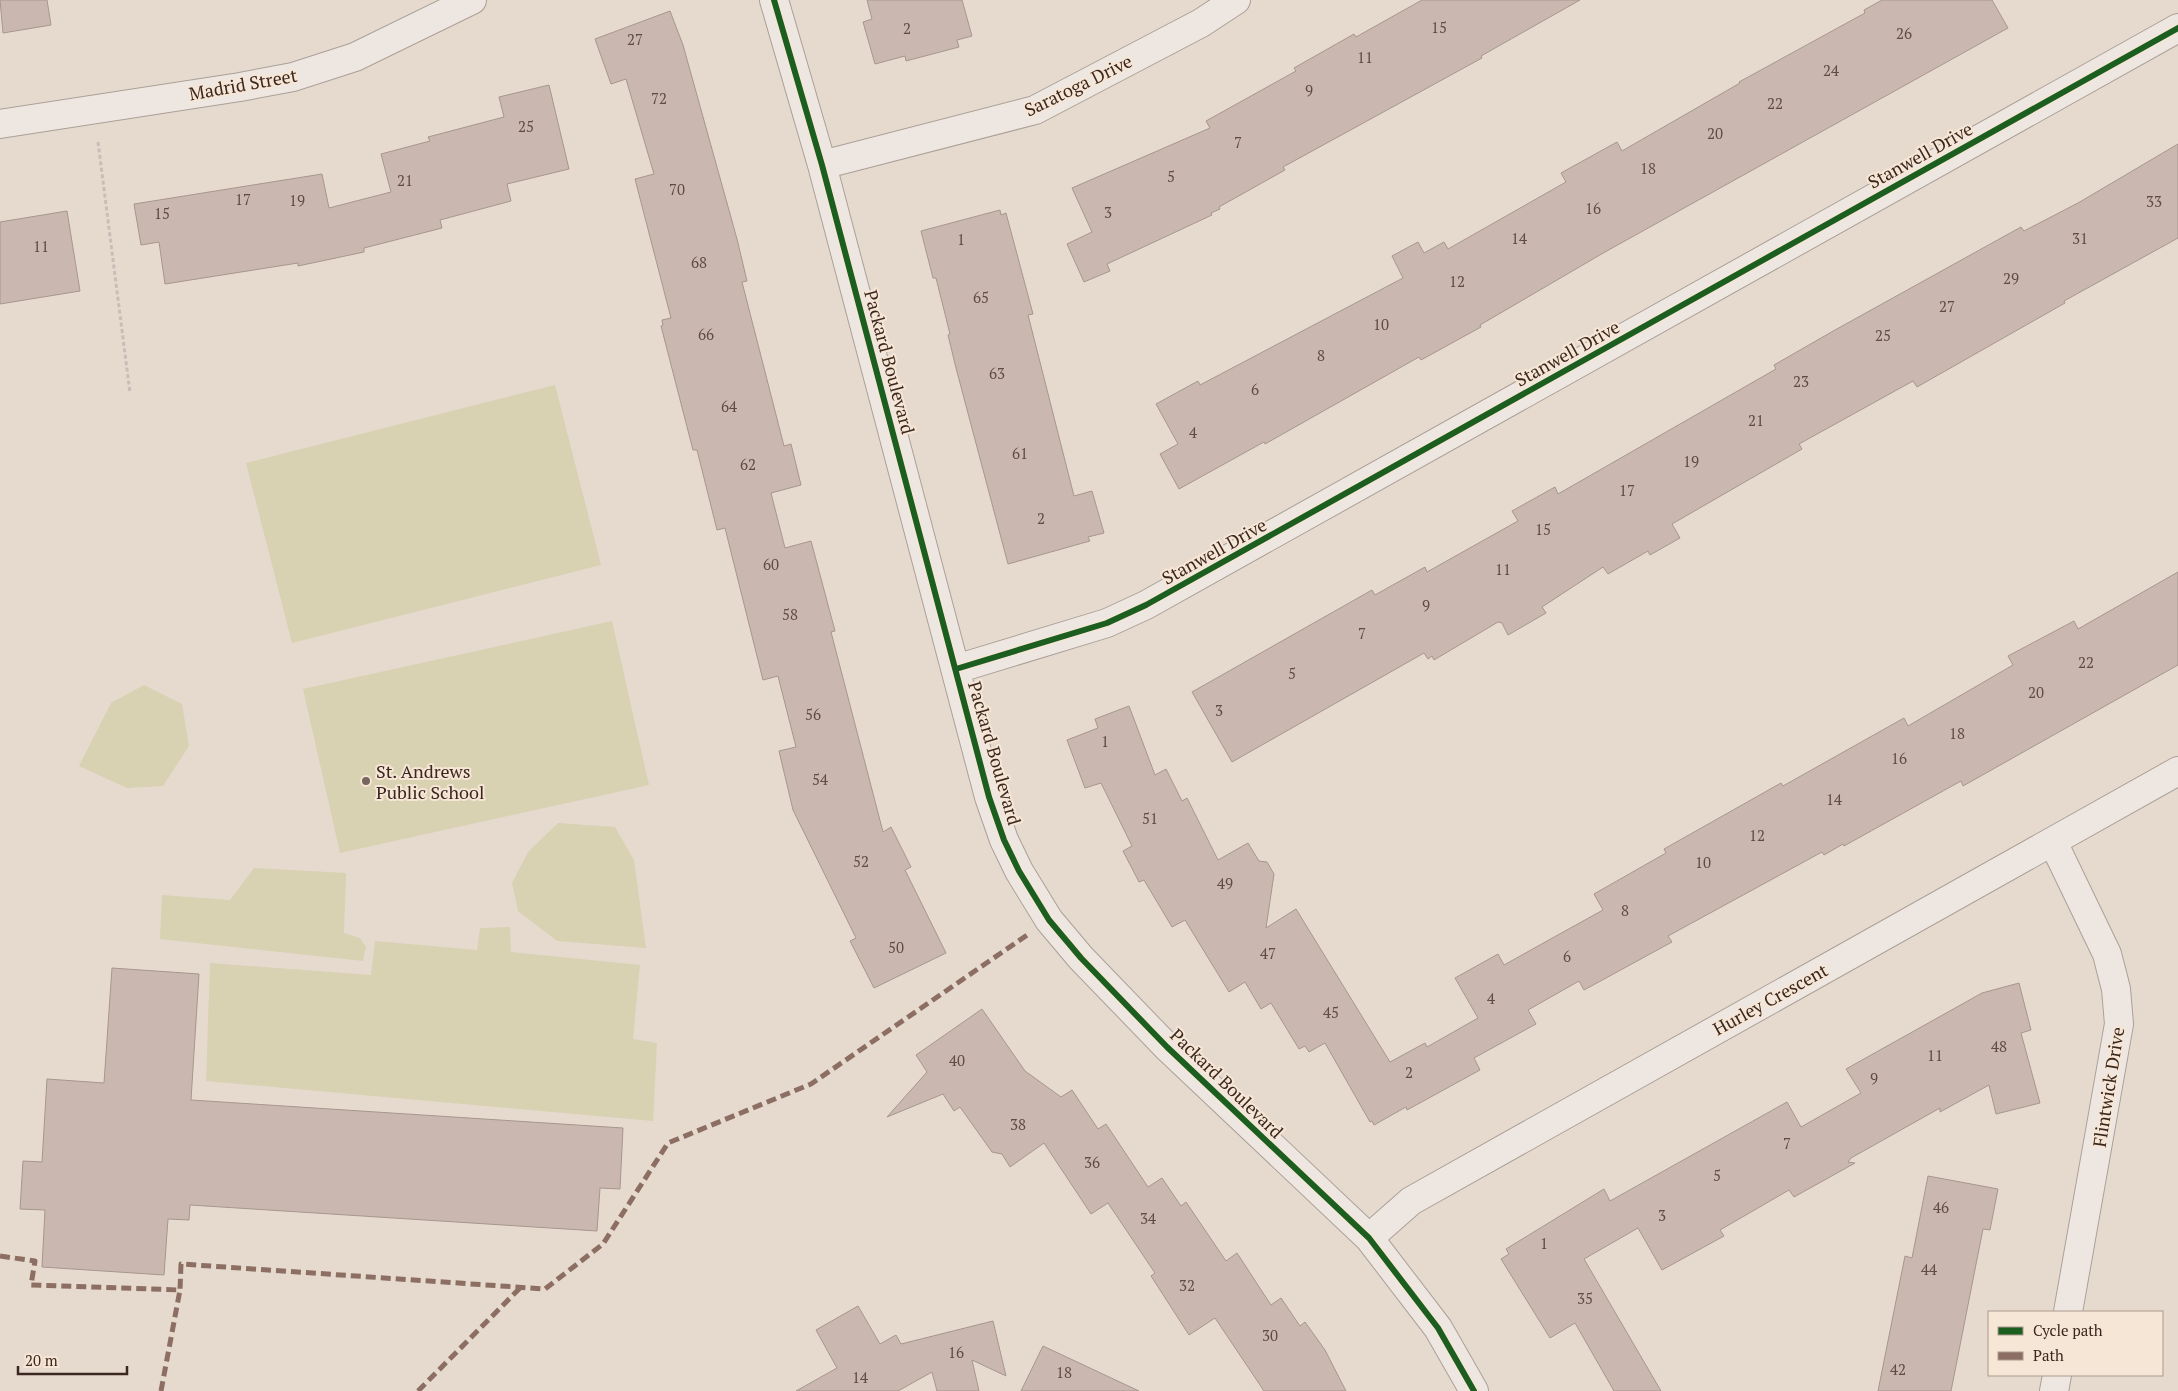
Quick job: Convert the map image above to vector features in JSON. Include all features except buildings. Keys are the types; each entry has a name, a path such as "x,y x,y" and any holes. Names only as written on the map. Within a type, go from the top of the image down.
{"street":[{"name":"Madrid Street","path":"0,124 240,88 293,77 355,57 472,0"},
{"name":"Packard Boulevard","path":"774,0 822,165 989,797 1004,840 1019,871 1049,920 1080,958 1167,1048 1369,1238 1438,1328 1474,1391"},
{"name":"Saratoga Drive","path":"822,165 1035,110 1201,23 1236,0"},
{"name":"Stanwell Drive","path":"956,669 1107,623 1146,605 2178,28"},
{"name":"Hurley Crescent","path":"1369,1238 1411,1201 2178,771"},
{"name":"Flintwick Drive","path":"2053,842 2107,954 2116,989 2119,1024 2068,1311"},
{"path":"2054,1391 2057,1376"}],"path":[{"path":"94,109 130,393"}],"shaded area":[{"path":"555,385 601,565 292,643 246,463"},
{"path":"612,621 649,785 340,853 303,689"},
{"path":"144,685 182,704 189,746 163,786 127,788 79,766 111,703"},
{"path":"558,823 615,827 634,860 646,948 557,941 518,911 512,883 528,852"},
{"path":"254,868 346,873 344,933 360,938 366,947 363,961 160,939 162,895 230,900"},
{"path":"510,927 511,952 640,965 633,1039 657,1043 653,1121 206,1081 210,963 371,975 375,941 477,950 480,928"}],"marked path":[{"path":"0,1256 35,1261 31,1285 180,1290 181,1264 545,1289 603,1244 668,1143 811,1084 1030,933"},
{"path":"418,1391 521,1287"},
{"path":"161,1391 180,1290"}],"cycle path":[{"path":"774,0 822,165 989,797 1004,840 1019,871 1049,920 1081,958 1167,1047 1369,1238 1438,1328 1474,1391"},
{"path":"956,669 1107,623 1146,605 2178,28"}],"place":[{"name":"St. Andrews Public School","path":"366,781"}]}
